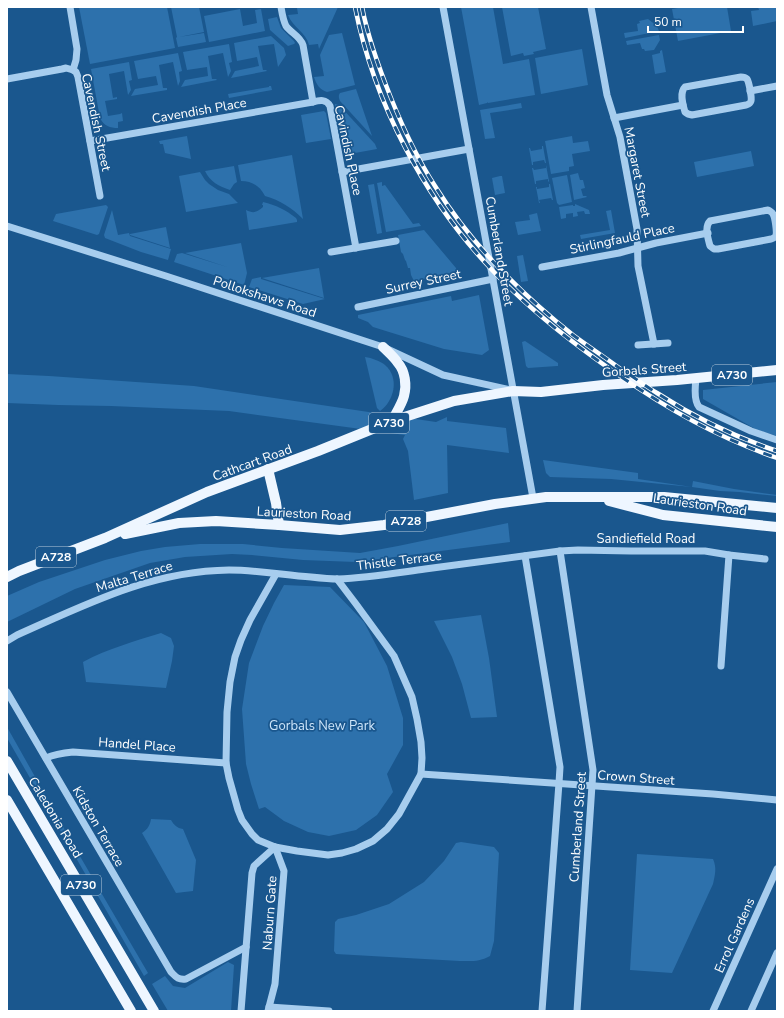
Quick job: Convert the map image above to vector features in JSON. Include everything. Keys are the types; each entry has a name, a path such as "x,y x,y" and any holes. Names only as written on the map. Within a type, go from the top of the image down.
{"main road":[{"path":"383,347 399,364 405,378 404,396 392,422"},
{"name":"Gorbals Street","path":"513,391 541,392 603,385 696,379 777,370"},
{"name":"Cathcart Road","path":"7,577 105,538 207,492 392,422 454,401 513,391"},
{"path":"268,469 276,503 279,525"},
{"name":"Laurieston Road","path":"105,538 156,527 193,522 216,521 340,530 376,526 533,498 664,497 777,508"},
{"name":"Laurieston Road","path":"596,498 663,515 777,527"},
{"name":"Caledonia Road","path":"7,761 154,1011"},
{"name":"A730","path":"7,800 131,1011"}],"street":[{"name":"Cavendish Street","path":"70,7 77,49 73,70 76,72 78,77 100,196"},
{"path":"281,7 283,19 286,25 300,39 303,45 313,102"},
{"name":"Cumberland Street","path":"443,7 533,498"},
{"name":"Margaret Street","path":"591,7 607,95 620,137 637,229 638,266 654,344"},
{"path":"7,79 66,68 73,70"},
{"path":"743,77 748,81 750,91 752,100 746,105 691,115 685,112 682,91 688,86 743,77"},
{"path":"750,91 777,86"},
{"name":"Cavindish Place","path":"313,102 324,100 330,106 356,248"},
{"name":"Cavendish Place","path":"90,141 313,102"},
{"path":"614,118 684,105"},
{"path":"342,172 469,149"},
{"path":"767,210 773,214 776,223 777,234 774,238 718,249 714,249 710,246 707,225 711,221 767,210"},
{"name":"Pollokshaws Road","path":"7,226 383,347 443,375 513,391"},
{"name":"Stirlingfauld Place","path":"542,267 619,253 656,243 708,233"},
{"path":"331,252 396,241"},
{"name":"Surrey Street","path":"358,307 493,279"},
{"path":"638,346 668,343"},
{"path":"696,379 696,402 699,407 760,435 777,440"},
{"name":"Sandiefield Road","path":"526,556 578,550 705,550 729,555 766,559"},
{"name":"Cumberland Street","path":"560,551 593,770 577,1011"},
{"path":"721,666 729,555"},
{"name":"Cumberland Street","path":"526,556 560,767 542,1011"},
{"name":"Thistle Terrace","path":"276,574 337,579 526,556"},
{"name":"Malta Terrace","path":"7,641 17,635 102,597 159,579 182,574 210,571 250,570 276,574"},
{"path":"276,574 250,620 235,657 230,682 227,712 226,763 234,798 242,820 258,840 275,847 328,855 356,849 373,841 387,829 399,814 421,774 422,753 412,697 394,656 337,579"},
{"name":"Kidston Terrace","path":"7,692 171,972 176,978 181,980 186,979 246,947"},
{"name":"Handel Place","path":"46,758 61,753 73,752 226,763"},
{"name":"Crown Street","path":"421,774 713,794 777,800"},
{"name":"Naburn Gate","path":"241,1011 251,882 254,866 275,847 284,871 275,984 269,1009"},
{"name":"Errol Gardens","path":"713,1011 777,869"},
{"path":"751,1011 777,953"},
{"path":"269,1009 329,1011"}],"green space":[{"path":"79,7 167,7 175,48 90,64"},
{"path":"171,7 199,7 204,32 179,37 204,33 206,42 178,47"},
{"path":"338,7 319,49 318,44 309,45 305,37 288,15 298,14 297,8"},
{"path":"461,7 493,7 503,64 529,59 535,95 488,102 479,105"},
{"path":"502,7 538,7 546,49 524,56 523,53 511,56"},
{"path":"684,7 727,7 731,31 678,41 672,9"},
{"path":"758,7 777,7 777,21 753,26 751,11 759,10"},
{"path":"240,9 243,26 257,23 255,10 261,9 265,31 209,42 204,16"},
{"path":"277,17 281,28 294,41 294,44 288,46 270,30 268,19"},
{"path":"648,19 657,26 659,31 625,38 624,33 638,31 637,24 640,23 639,21"},
{"path":"342,33 355,85 327,92 322,90 314,77 324,76 320,55 329,35"},
{"path":"659,35 660,40 654,50 645,51 642,49 640,43 627,45 626,41"},
{"path":"271,36 284,48 286,55 278,67 274,44 258,46 263,70 267,71 231,78 235,71 259,66 257,57 237,61 234,43"},
{"path":"229,44 232,62 229,63 231,71 228,77 223,53 208,56 212,79 217,80 181,87 185,80 208,76 207,67 187,70 183,52"},
{"path":"582,49 588,85 541,94 535,58"},
{"path":"662,50 666,72 655,74 652,55 660,53"},
{"path":"178,53 182,71 179,72 180,81 178,86 173,62 159,65 163,88 167,88 167,90 131,96 135,89 158,85 156,76 138,79 134,61"},
{"path":"129,62 132,80 129,81 131,90 128,95 124,71 109,74 113,98 117,97 117,99 105,101 108,116 122,113 123,121 118,122 118,128 110,127 105,125 100,118 91,69"},
{"path":"271,86 272,90 229,98 228,94 269,87"},
{"path":"356,89 372,136 340,101 340,93"},
{"path":"521,103 522,108 490,113 495,138 485,139 480,110"},
{"path":"335,104 339,105 375,144 377,149 344,155"},
{"path":"324,111 326,113 331,139 306,143 301,115"},
{"path":"187,136 191,159 165,153 163,144 160,144 159,141"},
{"path":"572,136 573,143 588,141 590,151 572,154 574,166 569,167 569,171 551,174 545,141"},
{"path":"542,146 546,163 544,160 533,162 532,165 529,148 531,151 542,149"},
{"path":"751,151 754,166 697,177 694,162"},
{"path":"292,155 303,219 286,205 265,196 261,189 255,185 249,182 241,181 238,165"},
{"path":"546,165 549,181 548,182 548,179 536,181 535,184 532,168 534,170 546,168"},
{"path":"234,166 237,182 230,190 215,183 209,178 205,171"},
{"path":"200,172 209,184 218,190 229,194 238,203 186,212 179,176"},
{"path":"578,173 580,180 583,180 585,188 581,189 583,196 587,197 574,200 570,175"},
{"path":"567,175 572,202 559,205 557,203 552,178"},
{"path":"502,176 505,193 495,195 492,178"},
{"path":"382,182 382,186 385,185 413,224 419,223 421,226 386,232 377,183"},
{"path":"374,184 382,233 377,234 368,185"},
{"path":"549,184 553,200 551,198 539,200 539,203 536,187 537,189 549,187"},
{"path":"263,202 285,210 296,218 297,222 249,230 246,210 251,212 257,211 263,207"},
{"path":"575,204 589,210 590,214 585,214 584,211 577,212 578,216 573,217 573,213 566,214 566,218 561,219 559,207 575,206"},
{"path":"106,205 108,207 99,234 97,235 53,221 56,214"},
{"path":"112,210 118,235 129,233 130,236 171,249 168,260 141,252 105,238 104,235"},
{"path":"611,210 615,233 581,239 580,235 610,230 606,211"},
{"path":"537,213 541,231 518,235 515,222 530,220 529,215"},
{"path":"166,227 170,248 130,235 130,234"},
{"path":"424,230 456,268 457,272 414,281 410,268 408,268 401,252 398,235"},
{"path":"241,243 247,273 244,285 174,262 177,254 182,253 227,267 185,253"},
{"path":"523,255 528,281 521,282 517,256"},
{"path":"319,268 324,298 262,278"},
{"path":"261,277 261,279 325,299 303,304 249,287 252,279"},
{"path":"479,295 489,350 482,355 444,349 373,327 368,322 358,318 358,315 451,296 452,301"},
{"path":"525,341 558,363 558,366 528,368 526,366 522,342"},
{"path":"365,357 376,360 385,365 393,376 394,383 392,395 385,407 380,411 377,408"},
{"path":"7,374 194,386 436,422 447,417 447,421 506,428 509,453 447,445 448,493 414,500 408,451 403,439 405,435 229,411 7,403"},
{"path":"777,382 777,436 757,430 703,399 703,390"},
{"path":"543,460 638,473 638,479 692,487 611,479 550,477 546,473"},
{"path":"693,481 777,496 720,491 692,487"},
{"path":"508,523 510,542 356,562 303,560 232,554 185,557 150,563 75,589 7,622 7,596 39,582 105,560 141,551 200,544 243,544 360,553"},
{"name":"Gorbals New Park","path":"284,585 330,587 364,622 387,666 403,718 403,745 387,774 393,792 377,815 356,830 329,836 308,832 284,821 265,807 259,809 251,784 246,764 242,709 249,663 263,626"},
{"path":"481,615 489,658 497,717 471,718 462,684 452,657 434,621"},
{"path":"161,633 171,638 174,646 166,688 86,682 83,662 111,649"},
{"path":"7,727 148,973 144,976 7,738"},
{"path":"151,819 171,820 176,826 183,829 196,860 193,891 176,893 142,833 148,827"},
{"path":"461,842 494,847 499,853 494,941 490,956 479,960 460,961 336,954 334,951 335,922 338,919 356,915 389,904 424,882 444,861 456,843"},
{"path":"637,854 713,859 715,865 713,884 672,973 630,970"},
{"path":"228,962 234,965 231,1011 168,1011 152,984 165,976 173,986 185,988"}],"railway":[{"path":"355,7 375,79 389,114 406,148 424,182 445,213 468,243 493,271 552,326 636,387 694,422 734,441 777,458"},
{"path":"362,7 364,19 382,75 400,120 416,154 449,207 481,248 516,285 553,319 622,370 671,402 715,426 777,451"}]}
